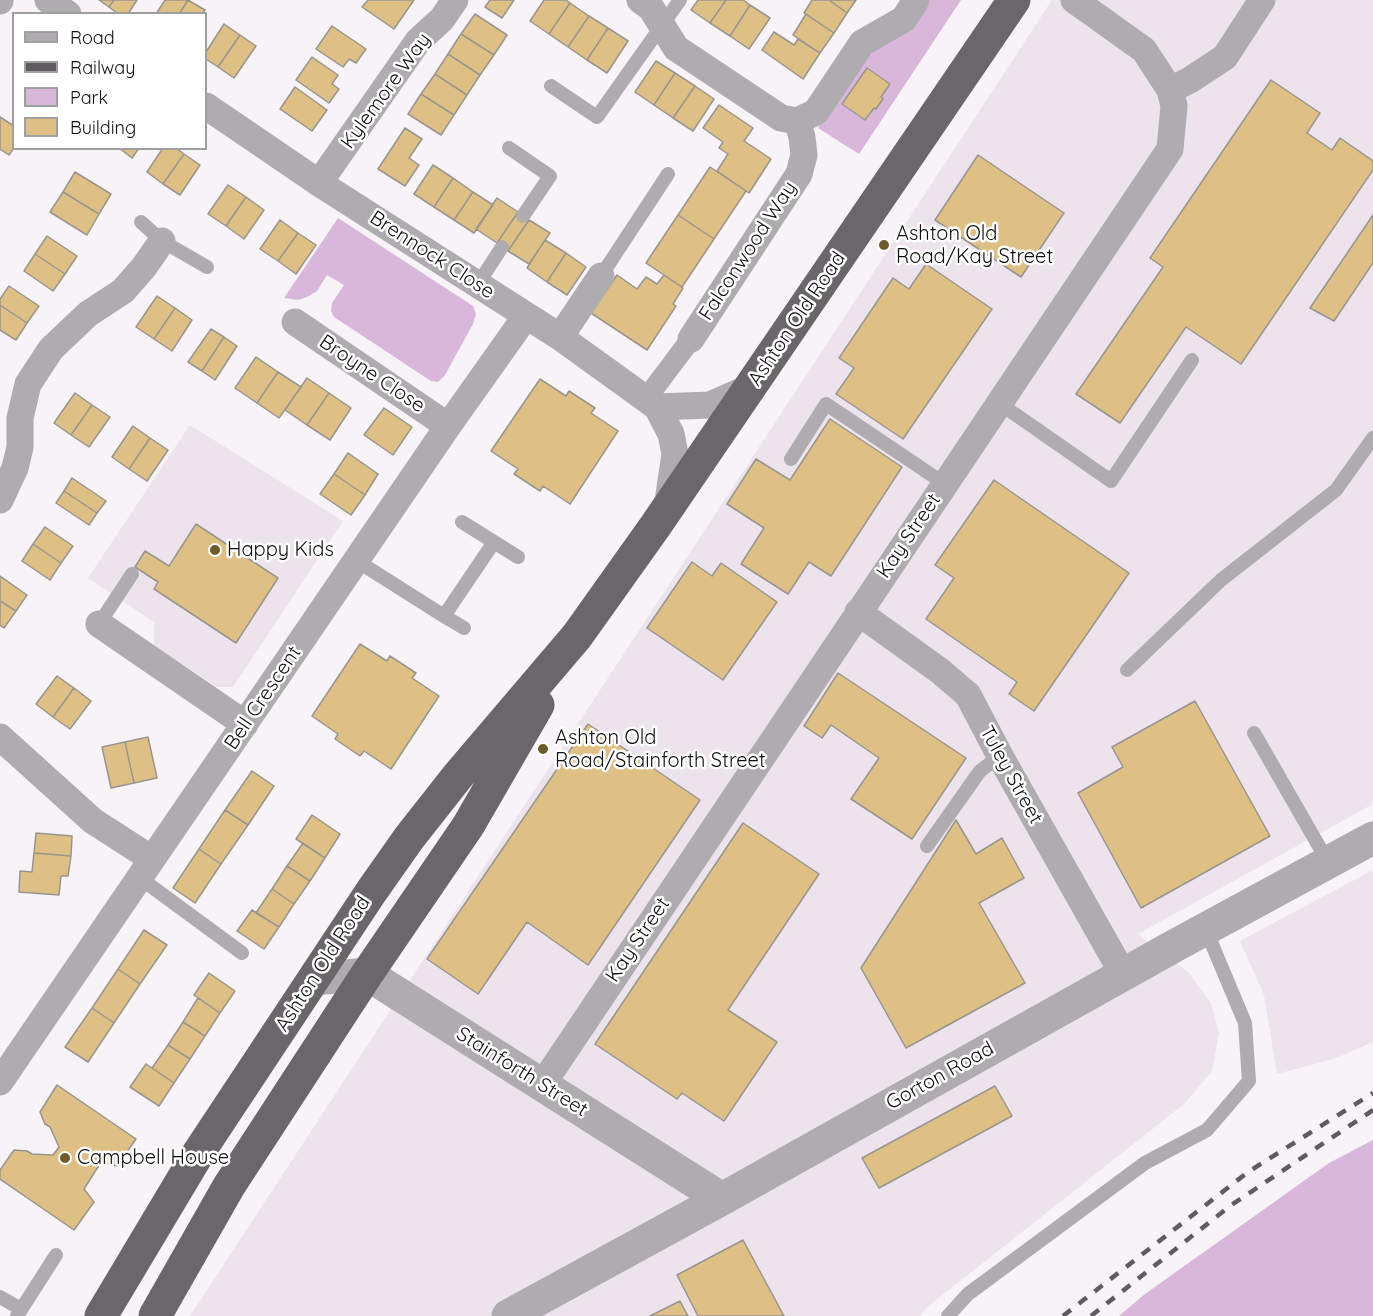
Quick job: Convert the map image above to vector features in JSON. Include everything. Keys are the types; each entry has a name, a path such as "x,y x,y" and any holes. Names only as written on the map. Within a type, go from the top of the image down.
{"highway":[{"name":"Ashton Old Road","path":"155,1316 229,1186 367,974 468,826 577,636 1014,0"},
{"name":"Ashton Old Road","path":"111,1313 199,1152 409,838 462,771 577,636"}],"street":[{"path":"48,0 65,12"},
{"name":"Kylemore Way","path":"320,183 418,41 442,19 455,0"},
{"path":"640,0 651,8 676,48 781,118 797,121 816,112 862,43 904,19 916,0"},
{"name":"Kay Street","path":"542,1084 1170,149 1174,106 1170,90 1144,50 1074,0"},
{"path":"1170,90 1225,57 1262,0"},
{"name":"Brennock Close","path":"207,107 320,183 560,337 651,403 671,434 675,454 666,509"},
{"name":"Falconwood Way","path":"691,339 799,174 804,154 797,121"},
{"path":"0,500 15,468 20,447 20,418 28,384 51,349 88,314 123,291 162,241"},
{"path":"560,337 601,276"},
{"name":"Bell Crescent","path":"3,1070 146,869 448,426 526,316"},
{"name":"Broyne Close","path":"295,322 448,426"},
{"path":"651,403 691,339"},
{"path":"651,403 710,405 749,388"},
{"name":"Tuley Street","path":"858,612 940,671 968,695 1123,974"},
{"path":"99,624 245,724"},
{"path":"0,737 146,869"},
{"name":"Gorton Road","path":"508,1316 1373,837"},
{"path":"314,979 367,974"},
{"name":"Stainforth Street","path":"367,974 722,1199"}],"lane":[{"path":"551,86 597,117 680,0"},
{"path":"509,148 550,176 523,216"},
{"path":"601,276 668,174"},
{"path":"141,222 162,241 207,267"},
{"path":"478,284 502,247"},
{"path":"999,403 1111,481 1192,360"},
{"path":"791,459 826,404 945,483"},
{"path":"1127,670 1221,580 1336,490 1373,438"},
{"path":"462,522 518,557"},
{"path":"444,616 494,542"},
{"path":"357,561 464,628"},
{"path":"99,624 132,574"},
{"path":"1254,733 1328,862"},
{"path":"927,846 980,771 1000,756"},
{"path":"146,869 242,953"},
{"path":"948,1316 968,1294 1144,1163 1208,1130 1249,1081 1245,1023 1205,929"},
{"path":"0,1297 19,1312 56,1255"}],"shaded area":[{"path":"1052,0 1373,0 1373,804 1138,934 1188,972 1211,1003 1219,1033 1212,1071 1184,1104 926,1308 920,1316 190,1316"},
{"name":"Happy Kids","path":"190,425 343,521 233,687 217,687 154,646 154,622 88,578"},
{"path":"1373,870 1373,1042 1336,1058 1277,1074 1264,995 1240,941"}],"green space":[{"path":"929,0 961,0 859,154 818,128 869,49"},
{"path":"338,218 473,306 476,314 473,324 445,375 438,382 431,381 334,317 331,311 332,303 344,285 327,275 317,291 307,297 298,300 284,298"},
{"path":"1373,1140 1373,1316 1119,1316 1145,1294 1329,1163"}],"building":[{"path":"99,0 114,0 109,7"},
{"path":"114,0 137,0 129,12 115,12 109,7"},
{"path":"165,0 188,0 180,12 157,12"},
{"path":"188,0 205,10 204,12 180,12"},
{"path":"368,0 414,0 394,29 362,7"},
{"path":"490,0 514,0 502,18 485,7"},
{"path":"544,0 566,0 570,3 549,34 530,21"},
{"path":"698,0 726,0 710,23 691,10"},
{"path":"726,0 743,0 750,5 730,36 710,23"},
{"path":"812,0 829,0 847,13 834,33 804,13"},
{"path":"829,0 856,0 847,13"},
{"path":"570,3 589,16 568,47 549,34"},
{"path":"750,5 770,18 749,49 730,36"},
{"path":"475,14 507,35 494,55 461,34"},
{"path":"806,14 834,33 820,53 793,35"},
{"path":"589,16 608,28 587,60 568,47"},
{"path":"224,24 240,35 218,67 207,60 207,50"},
{"path":"332,26 366,49 356,63 349,59 343,67 316,49"},
{"path":"608,28 628,41 607,73 587,60"},
{"path":"774,32 794,45 798,39 820,53 803,79 762,50"},
{"path":"461,34 494,55 480,75 448,54"},
{"path":"240,35 256,46 234,78 218,67"},
{"path":"448,54 480,75 467,95 435,74"},
{"path":"312,57 338,75 332,84 339,89 329,103 296,80"},
{"path":"656,61 675,73 654,105 635,92"},
{"path":"867,68 890,84 881,97 883,99 865,120 842,104"},
{"path":"675,73 695,86 673,118 654,105"},
{"path":"435,74 467,95 454,115 421,94"},
{"path":"1271,80 1320,113 1307,133 1332,150 1340,138 1373,161 1373,170 1241,364 1186,327 1120,423 1076,394 1163,267 1150,258"},
{"path":"695,86 714,99 693,131 673,118"},
{"path":"295,87 327,110 312,131 280,109"},
{"path":"421,94 454,115 441,135 408,114"},
{"path":"719,105 753,128 744,141 771,159 749,193 717,171 728,154 719,148 723,142 703,128"},
{"path":"0,117 12,125 13,150 9,155 0,149"},
{"path":"405,128 422,139 409,158 419,165 405,186 378,169"},
{"path":"122,150 138,150 132,158"},
{"path":"162,150 179,150 184,154 163,184 147,172"},
{"path":"184,154 200,165 180,195 163,184"},
{"path":"978,155 1064,213 1021,277 935,220"},
{"path":"433,165 453,178 434,207 414,194"},
{"path":"710,167 746,191 714,239 678,215"},
{"path":"75,172 111,194 99,214 63,192"},
{"path":"453,178 473,192 454,220 434,207"},
{"path":"228,185 246,197 226,226 208,214"},
{"path":"63,192 99,214 87,235 50,212"},
{"path":"473,192 493,205 474,233 454,220"},
{"path":"246,197 264,210 244,239 226,226"},
{"path":"497,198 518,212 497,243 476,229"},
{"path":"518,212 529,220 508,251 497,243"},
{"path":"678,215 714,239 682,287 646,263"},
{"path":"1373,215 1373,263 1334,321 1310,308"},
{"path":"280,220 298,233 278,261 260,249"},
{"path":"529,220 550,233 529,264 508,251"},
{"path":"298,233 316,245 296,274 278,261"},
{"path":"47,236 77,256 65,274 35,254"},
{"path":"545,240 566,253 547,282 527,268"},
{"path":"566,253 586,267 567,295 547,282"},
{"path":"35,254 65,274 53,291 24,271"},
{"path":"926,264 992,309 903,439 836,394 854,368 839,358 893,278 909,289"},
{"path":"617,275 637,289 646,277 657,284 664,275 683,288 673,304 676,306 647,350 591,313"},
{"path":"9,286 39,306 27,323 0,305 0,299"},
{"path":"157,296 175,308 154,339 136,327"},
{"path":"0,305 27,323 16,340 0,330"},
{"path":"175,308 192,320 172,351 154,339"},
{"path":"211,329 224,337 202,371 188,362"},
{"path":"224,337 237,346 215,380 202,371"},
{"path":"256,357 278,372 257,403 235,388"},
{"path":"278,372 301,387 279,418 257,403"},
{"path":"307,378 329,393 307,425 285,410"},
{"path":"540,379 566,396 569,391 595,408 591,413 618,431 570,504 543,486 540,491 514,474 518,469 491,451"},
{"path":"75,393 92,405 71,435 54,423"},
{"path":"329,393 351,408 330,440 307,425"},
{"path":"92,405 110,417 89,447 71,435"},
{"path":"384,408 412,427 393,455 364,435"},
{"path":"830,419 902,467 831,576 809,562 788,594 741,564 764,528 727,504 756,459 790,480"},
{"path":"133,426 150,438 129,469 112,457"},
{"path":"150,438 168,450 147,481 129,469"},
{"path":"348,453 378,474 365,495 334,474"},
{"path":"334,474 365,495 351,515 320,494"},
{"path":"72,478 106,501 97,513 64,491"},
{"path":"994,480 1129,573 1034,711 1009,694 1017,682 926,619 954,578 935,565"},
{"path":"64,491 97,513 89,525 56,503"},
{"path":"196,524 278,578 236,643 154,589 158,582 135,567 145,551 169,566"},
{"path":"45,527 73,546 61,563 33,544"},
{"path":"33,544 61,563 50,580 22,561"},
{"path":"692,562 712,576 721,563 777,602 723,680 647,628"},
{"path":"0,576 27,595 16,611 0,601"},
{"path":"0,601 16,611 4,628 0,625"},
{"path":"360,644 387,661 390,656 416,673 412,678 439,696 391,769 364,751 360,756 335,739 338,734 312,716"},
{"path":"838,673 966,758 912,839 851,799 879,758 831,725 822,738 804,726"},
{"path":"57,676 74,688 53,717 36,704"},
{"path":"74,688 91,701 70,729 53,717"},
{"path":"1195,701 1270,836 1141,908 1078,793 1123,767 1112,747"},
{"path":"588,724 700,800 588,965 527,922 478,994 427,959"},
{"path":"148,737 157,778 134,783 125,742"},
{"path":"125,742 134,783 111,788 102,747"},
{"path":"252,771 274,786 248,825 225,810"},
{"path":"225,810 248,825 221,864 199,849"},
{"path":"312,815 340,834 325,858 296,839"},
{"path":"956,820 976,854 1002,838 1024,878 979,903 1025,983 906,1048 861,968"},
{"path":"743,823 819,874 728,1010 777,1042 724,1121 682,1093 677,1099 595,1044"},
{"path":"36,833 72,836 71,856 34,853"},
{"path":"303,843 325,858 310,881 287,866"},
{"path":"199,849 221,864 195,903 173,888"},
{"path":"34,853 71,856 68,876 61,876 59,895 19,892 20,871 32,872"},
{"path":"287,866 310,881 294,904 272,889"},
{"path":"272,889 294,904 279,927 256,913"},
{"path":"252,910 279,927 264,949 237,931"},
{"path":"144,930 167,945 140,984 118,969"},
{"path":"118,969 140,984 114,1023 92,1008"},
{"path":"209,973 235,991 220,1013 194,995"},
{"path":"198,998 220,1013 205,1036 183,1022"},
{"path":"92,1008 114,1023 88,1062 65,1047"},
{"path":"183,1022 205,1036 190,1059 168,1045"},
{"path":"168,1045 190,1059 174,1083 152,1068"},
{"path":"146,1064 174,1083 159,1106 130,1087"},
{"name":"Campbell House","path":"57,1085 136,1139 117,1166 102,1162 96,1170 84,1189 94,1202 74,1230 0,1179 0,1170 14,1150 53,1155 59,1147 40,1112"},
{"path":"995,1086 1012,1116 879,1188 862,1158"},
{"path":"743,1240 784,1316 698,1316 677,1275"},
{"path":"680,1301 688,1316 650,1316"}],"railway":[{"path":"1063,1316 1248,1172 1373,1093"},
{"path":"1091,1316 1230,1206 1373,1110"}],"place":[{"name":"Ashton Old Road/Kay Street","path":"884,245"},
{"name":"Happy Kids","path":"215,550"},
{"name":"Ashton Old Road/Stainforth Street","path":"543,749"},
{"name":"Campbell House","path":"65,1158"}]}
